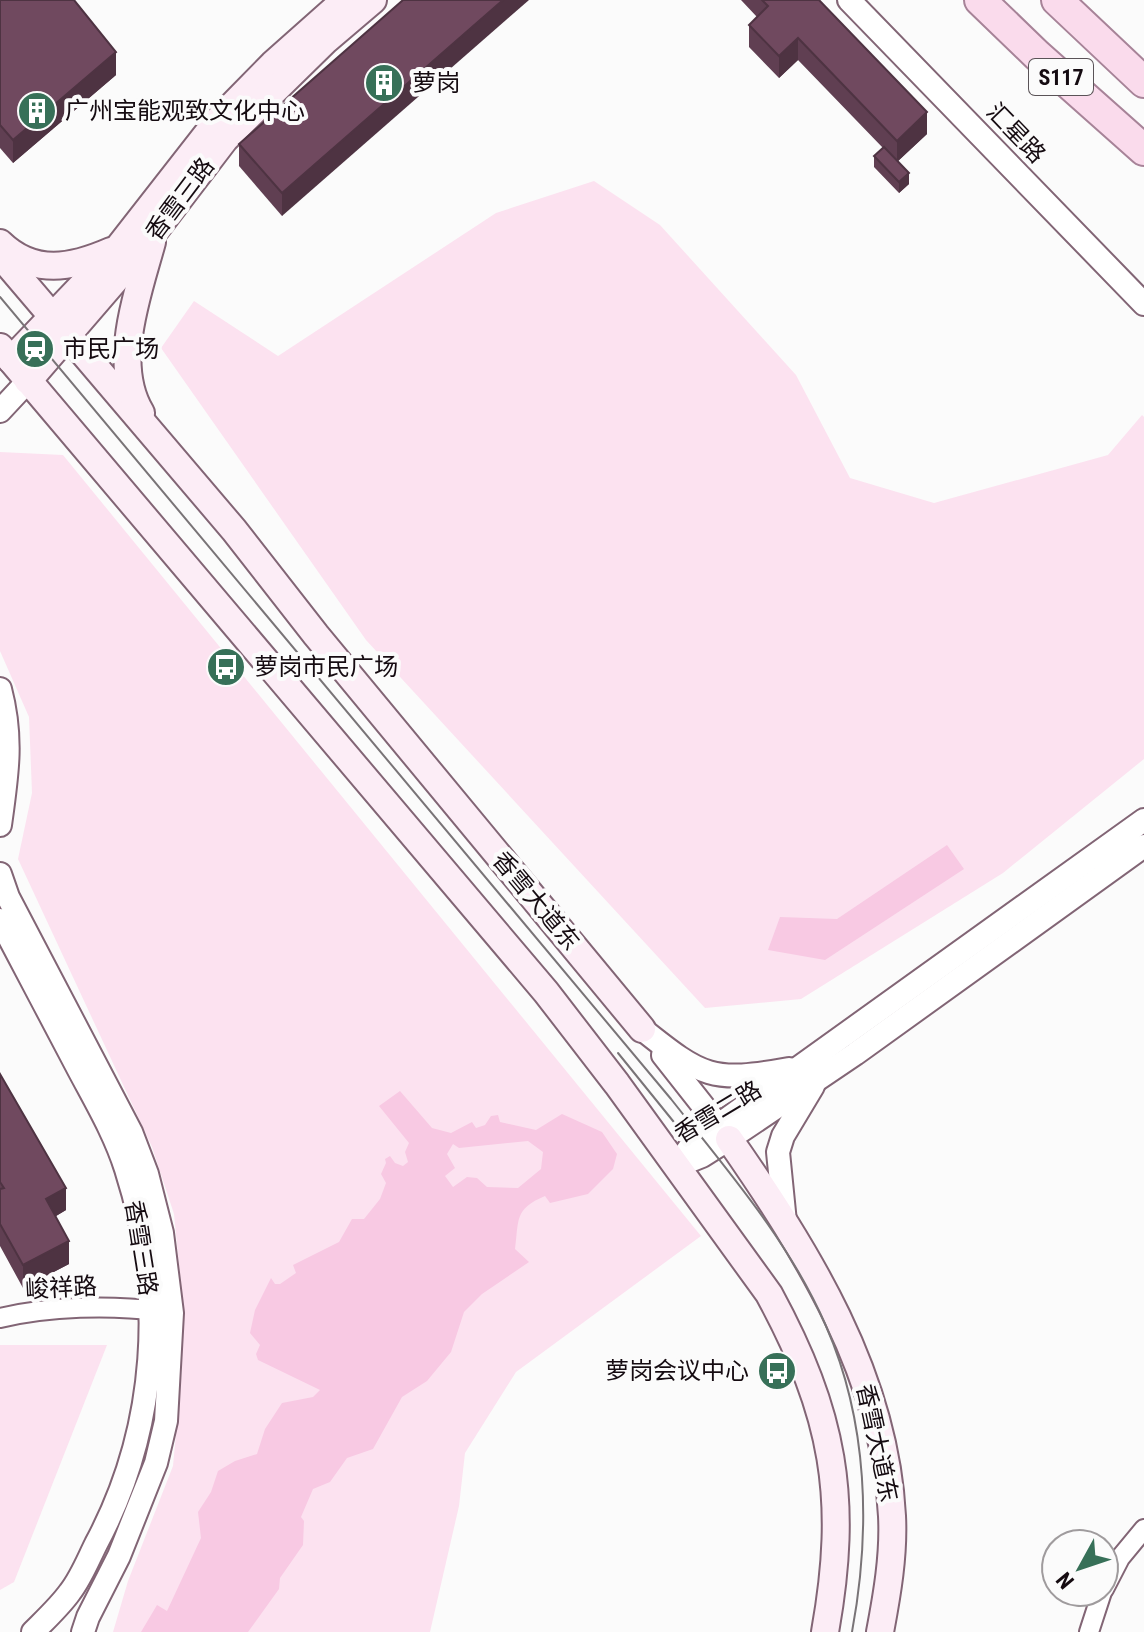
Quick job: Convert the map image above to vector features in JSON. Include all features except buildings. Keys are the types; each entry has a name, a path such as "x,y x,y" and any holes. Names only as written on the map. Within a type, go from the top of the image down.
{"main road":[{"name":"香雪三路","path":"28,381 60,328 118,248 218,120 273,64 345,0"},
{"name":"香雪三路","path":"4,360 60,328 153,235 225,139 297,67 373,0"},
{"name":"S117","path":"980,0 1144,150"},
{"name":"S117","path":"1057,0 1144,82"},
{"path":"153,235 132,323 128,369 129,385 138,408 162,446"},
{"path":"0,243 26,261 51,267 85,262 118,248"},
{"name":"香雪大道东","path":"0,255 162,446 642,1029"},
{"name":"香雪大道东","path":"4,360 28,381 546,992 617,1084 769,1294 804,1364 822,1415 832,1463 836,1503 833,1589 825,1632"},
{"name":"香雪大道东","path":"724,1132 824,1289 852,1347 881,1442 892,1517 889,1572 880,1632"}],"street":[{"name":"汇星路","path":"849,0 1144,304"},
{"name":"香雪三路","path":"0,411 28,381"},
{"path":"0,689 8,719 10,751 0,825"},
{"name":"香雪二路","path":"676,1167 702,1156 794,1069 1141,839"},
{"name":"香雪二路","path":"724,1132 818,1078 1141,839"},
{"name":"香雪三路","path":"0,874 8,897 131,1132 147,1174 162,1233 166,1421 156,1463 125,1544 83,1632"},
{"name":"香雪三路","path":"0,920 110,1129 125,1166 162,1312 142,1420 111,1517 71,1591 33,1632"},
{"path":"642,1029 682,1060 711,1074 741,1077 794,1069"},
{"name":"香雪大道东","path":"642,1029 724,1132"},
{"path":"786,1227 778,1152 790,1123 818,1078"},
{"name":"峻祥路","path":"0,1318 19,1313 93,1309 162,1312"},
{"path":"1120,1558 1144,1529"},
{"path":"1089,1632 1097,1608"}],"shaded area":[{"name":"市民广场","path":"594,181 660,225 796,375 850,478 934,503 1108,455 1142,415 1144,417 1144,759 1003,873 801,999 705,1008 366,640 161,348 194,301 278,356 496,213"},
{"path":"0,452 63,455 701,1236 516,1372 465,1453 459,1506 430,1632 113,1632 128,1581 173,1466 182,1368 181,1285 174,1214 152,1147 18,859 32,793 29,717 0,651"},
{"path":"947,845 964,869 825,960 768,950 780,917 837,919"},
{"path":"400,1091 432,1128 451,1133 472,1122 476,1128 485,1125 491,1116 498,1115 500,1122 536,1130 562,1114 602,1132 617,1154 613,1169 588,1194 550,1203 545,1196 523,1211 518,1223 515,1249 529,1262 482,1294 464,1312 451,1352 427,1381 402,1397 373,1449 347,1458 330,1482 313,1489 301,1517 304,1521 303,1545 280,1578 279,1589 248,1632 141,1632 157,1605 167,1611 201,1538 198,1512 211,1492 218,1471 257,1454 265,1429 282,1403 313,1397 320,1390 258,1360 256,1354 260,1345 250,1333 255,1310 271,1278 275,1284 280,1284 296,1273 293,1265 339,1242 352,1219 364,1219 380,1199 386,1183 381,1174 385,1159 390,1156 395,1163 403,1166 408,1162 405,1152 409,1143 379,1106","holes":["528,1141 543,1152 541,1169 518,1188 487,1187 477,1178 467,1177 453,1187 445,1176 455,1168 447,1154 453,1144 459,1148"]},
{"path":"0,1345 107,1345 14,1582 0,1590"}],"tram line":[{"path":"0,297 671,1099 776,1236 826,1326 840,1363 858,1438 862,1477 862,1555 852,1632"},
{"path":"618,1053 686,1137"}],"place":[{"name":"萝岗","path":"384,83"},
{"name":"广州宝能观致文化中心","path":"37,111"},
{"name":"市民广场","path":"35,349"},
{"name":"萝岗市民广场","path":"226,667"},
{"name":"萝岗会议中心","path":"777,1371"}]}
